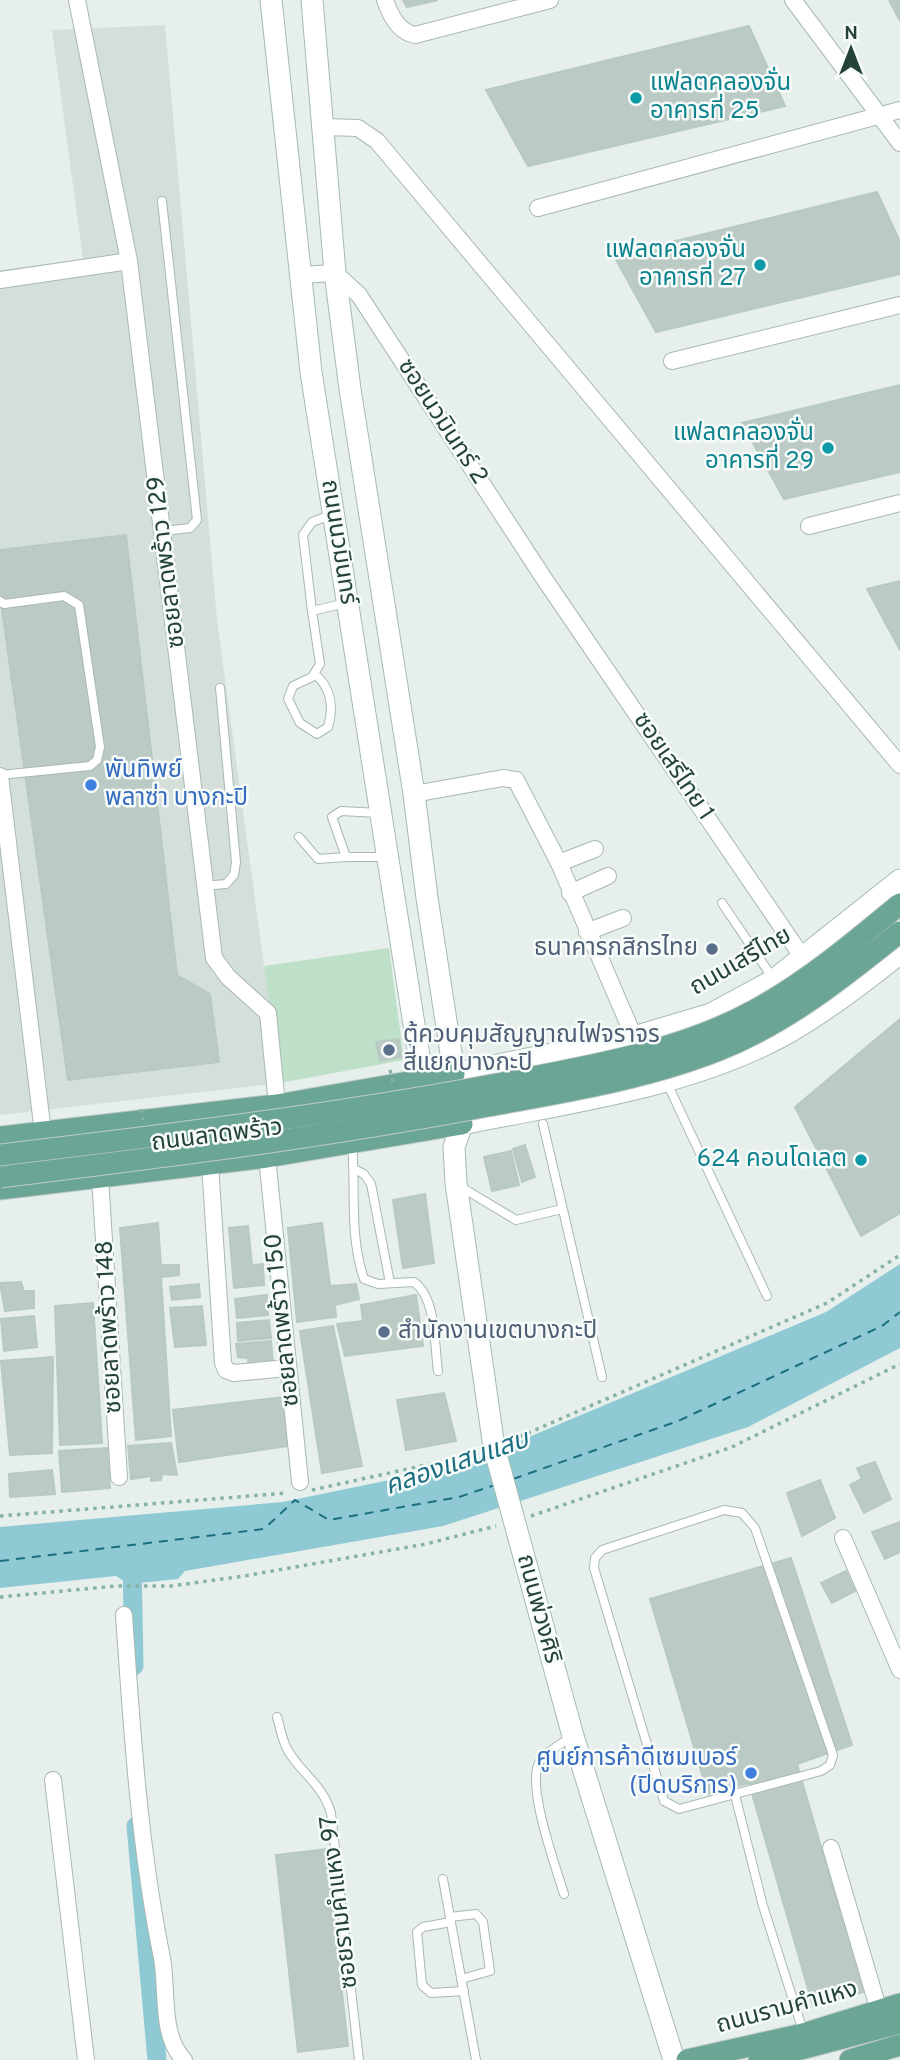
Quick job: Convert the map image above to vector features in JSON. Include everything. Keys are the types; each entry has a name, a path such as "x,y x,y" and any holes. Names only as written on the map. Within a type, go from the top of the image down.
{"main road":[{"name":"ถนนนวมินทร์","path":"271,0 299,275 423,1081"},
{"name":"ถนนนวมินทร์","path":"312,0 335,273 350,389 414,794 454,1074"},
{"path":"387,857 422,852"},
{"name":"ถนนเสรีไทย","path":"423,1081 634,1037 711,1014 774,980 900,880"},
{"path":"0,1155 315,1116 549,1074 666,1045 708,1032 754,1011 836,956 900,904"},
{"path":"0,1177 245,1147 397,1124 555,1094 674,1065 719,1050 765,1029 850,973 900,932"},
{"path":"439,1128 666,1080 727,1060 781,1036 841,999 900,953"},
{"name":"ถนนพ่วงศิริ","path":"454,1074 462,1124 454,1147 456,1183 494,1448 573,1736 674,2060"},
{"name":"ถนนลาดพร้าว","path":"0,1138 277,1105 423,1081"},
{"path":"423,1081 439,1128 454,1147"},
{"name":"ถนนลาดพร้าว","path":"0,1189 267,1157 439,1128"},
{"name":"ถนนรามคำแหง","path":"687,2060 710,2058 803,2034 900,2004"},
{"name":"ถนนรามคำแหง","path":"759,2060 900,2023"},
{"path":"852,2060 900,2045"}],"street":[{"name":"ซอยลาดพร้าว 129","path":"77,0 129,261 164,531 203,886 214,958 228,977 268,1013 277,1105"},
{"path":"385,0 395,22 403,31 415,35 550,0"},
{"path":"793,0 900,143"},
{"path":"538,208 900,110"},
{"path":"323,127 358,128 377,141 900,765"},
{"path":"0,280 129,261"},
{"path":"299,275 335,273"},
{"name":"ซอยนวมินทร์ 2","path":"335,273 359,295 543,577"},
{"path":"672,361 900,305"},
{"path":"809,526 900,503"},
{"name":"ซอยเสรีไทย 1","path":"543,577 803,958"},
{"path":"0,775 43,1133"},
{"path":"414,794 513,778 559,863 634,1037"},
{"path":"559,863 595,849"},
{"path":"570,893 608,876"},
{"path":"587,932 624,918"},
{"name":"ซอยลาดพร้าว 150","path":"267,1157 302,1488"},
{"path":"210,1164 223,1363 226,1370 234,1373 288,1368"},
{"name":"ซอยลาดพร้าว 148","path":"100,1177 119,1477"},
{"path":"843,1538 900,1670"},
{"path":"124,1615 134,1772 149,1897 163,1965 168,2022 172,2040 184,2060"},
{"path":"53,1780 86,2060"},
{"path":"831,1849 879,2011"}],"lane":[{"path":"162,201 197,520 190,528 164,531"},
{"path":"316,674 327,689 331,705 328,727 317,734 300,723 288,699 293,686 316,674 320,664 303,535 312,522 334,514"},
{"path":"0,601 4,604 64,596 79,605 100,753 90,766 0,775"},
{"path":"312,611 348,602"},
{"path":"203,886 226,884 234,876 236,862 220,688"},
{"path":"346,857 332,817 341,811 381,813"},
{"path":"299,837 318,859 387,857"},
{"path":"722,903 774,980"},
{"path":"666,1080 766,1296"},
{"path":"543,1124 602,1377"},
{"path":"352,1144 354,1169 351,1194 360,1269 369,1283 414,1282 427,1297 438,1371"},
{"path":"354,1169 365,1174 371,1184 390,1283"},
{"path":"456,1183 516,1220 562,1209"},
{"path":"724,1510 742,1513 755,1528 833,1755 830,1765 821,1771 735,1795 679,1809 664,1801 594,1568 595,1558 602,1550 724,1510"},
{"name":"ซอยรามคำแหง 97","path":"277,1717 286,1746 316,1782 331,1814 359,2060"},
{"path":"564,1894 537,1796 536,1778 538,1763 546,1754 573,1736"},
{"path":"735,1795 763,1906 803,2034"},
{"path":"443,1879 476,2060"},
{"path":"461,1979 490,1971 483,1922 476,1914 423,1927 417,1932 422,1985 431,1993 464,1991"}],"path":[{"path":"0,1516 302,1488 467,1458 827,1303 900,1255"},
{"path":"0,1597 138,1586"}],"shaded area":[{"path":"165,25 217,620 280,1083 0,1115 0,270 83,259 52,30"}],"green space":[{"path":"389,948 404,1060 280,1083 264,966"}],"water":[{"path":"900,1264 900,1348 748,1427 443,1526 185,1571 178,1579 129,1584 116,1576 0,1588 0,1527 283,1502 462,1465 826,1312"}],"building":[{"path":"403,0 438,0 407,7"},
{"path":"889,0 900,0 900,21"},
{"name":"แฟลตคลองจั่น อาคารที่ 25","path":"749,26 785,106 528,166 486,90"},
{"name":"แฟลตคลองจั่น อาคารที่ 27","path":"877,192 900,242 900,274 656,332 614,256"},
{"name":"แฟลตคลองจั่น อาคารที่ 29","path":"900,385 900,472 784,499 742,423"},
{"name":"พันทิพย์ พลาซ่า บางกะปิ","path":"126,535 177,975 210,994 219,1062 68,1080 0,595 0,550"},
{"path":"900,581 900,650 867,589"},
{"name":"624 คอนโดเลต","path":"900,1019 900,1213 861,1236 795,1107"},
{"name":"ตู้ควบคุมสัญญาณไฟจราจร สี่แยกบางกะปิ","path":"399,1039 401,1057 380,1061 376,1042"},
{"path":"525,1145 535,1177 522,1182 513,1149"},
{"path":"511,1151 519,1185 492,1191 484,1157"},
{"path":"425,1194 434,1263 403,1268 393,1200"},
{"path":"158,1223 161,1265 179,1265 179,1275 161,1277 171,1436 136,1440 120,1228"},
{"path":"322,1223 330,1286 356,1284 359,1299 335,1305 336,1317 297,1322 288,1228"},
{"path":"248,1226 252,1265 263,1264 264,1285 234,1288 229,1228"},
{"path":"21,1282 24,1291 34,1291 34,1308 5,1311 0,1283"},
{"path":"199,1284 200,1297 172,1300 170,1287"},
{"path":"267,1295 268,1315 237,1318 235,1299"},
{"path":"416,1295 423,1346 345,1356 337,1324 363,1321 361,1305"},
{"path":"93,1303 102,1443 60,1445 55,1306"},
{"path":"202,1306 206,1345 175,1347 170,1308"},
{"path":"34,1316 37,1347 4,1351 1,1319"},
{"path":"269,1320 271,1338 238,1341 237,1323"},
{"path":"333,1326 362,1466 322,1473 300,1331"},
{"path":"271,1341 273,1363 249,1367 248,1358 238,1357 236,1344"},
{"path":"53,1357 52,1453 10,1455 1,1361"},
{"path":"444,1393 456,1441 406,1450 397,1400"},
{"path":"284,1397 288,1446 179,1462 173,1410"},
{"path":"171,1443 177,1475 162,1474 161,1480 151,1481 151,1476 131,1479 128,1446"},
{"path":"107,1448 110,1488 62,1492 59,1451"},
{"path":"875,1462 891,1499 864,1513 850,1485 862,1479 857,1468"},
{"path":"52,1470 55,1494 10,1497 9,1474"},
{"path":"820,1480 835,1518 802,1536 787,1493"},
{"path":"900,1522 900,1552 885,1559 872,1532"},
{"name":"ศูนย์การค้าดีเซมเบอร์ (ปิดบริการ)","path":"791,1558 852,1745 797,1764 863,1992 813,2006 749,1783 708,1794 650,1599"},
{"path":"846,1571 855,1591 832,1603 821,1583"},
{"path":"326,1849 348,2046 298,2052 276,1855"}],"waterway":[{"path":"132,1560 134,1666"},
{"path":"136,1826 157,2060"}],"ferry route":[{"path":"513,1479 678,1421 882,1326 900,1312"},
{"path":"0,1561 264,1529 295,1500 329,1520 459,1497 495,1485"}],"place":[{"name":"แฟลตคลองจั่น อาคารที่ 25","path":"636,98"},
{"name":"แฟลตคลองจั่น อาคารที่ 27","path":"760,265"},
{"name":"แฟลตคลองจั่น อาคารที่ 29","path":"828,448"},
{"name":"พันทิพย์ พลาซ่า บางกะปิ","path":"91,785"},
{"name":"ธนาคารกสิกรไทย","path":"712,949"},
{"name":"ตู้ควบคุมสัญญาณไฟจราจร สี่แยกบางกะปิ","path":"389,1050"},
{"name":"624 คอนโดเลต","path":"861,1160"},
{"name":"สำนักงานเขตบางกะปิ","path":"384,1332"},
{"name":"ศูนย์การค้าดีเซมเบอร์ (ปิดบริการ)","path":"751,1773"}],"water label":[{"name":"คลองแสนแสบ","path":"457,1464"}]}
